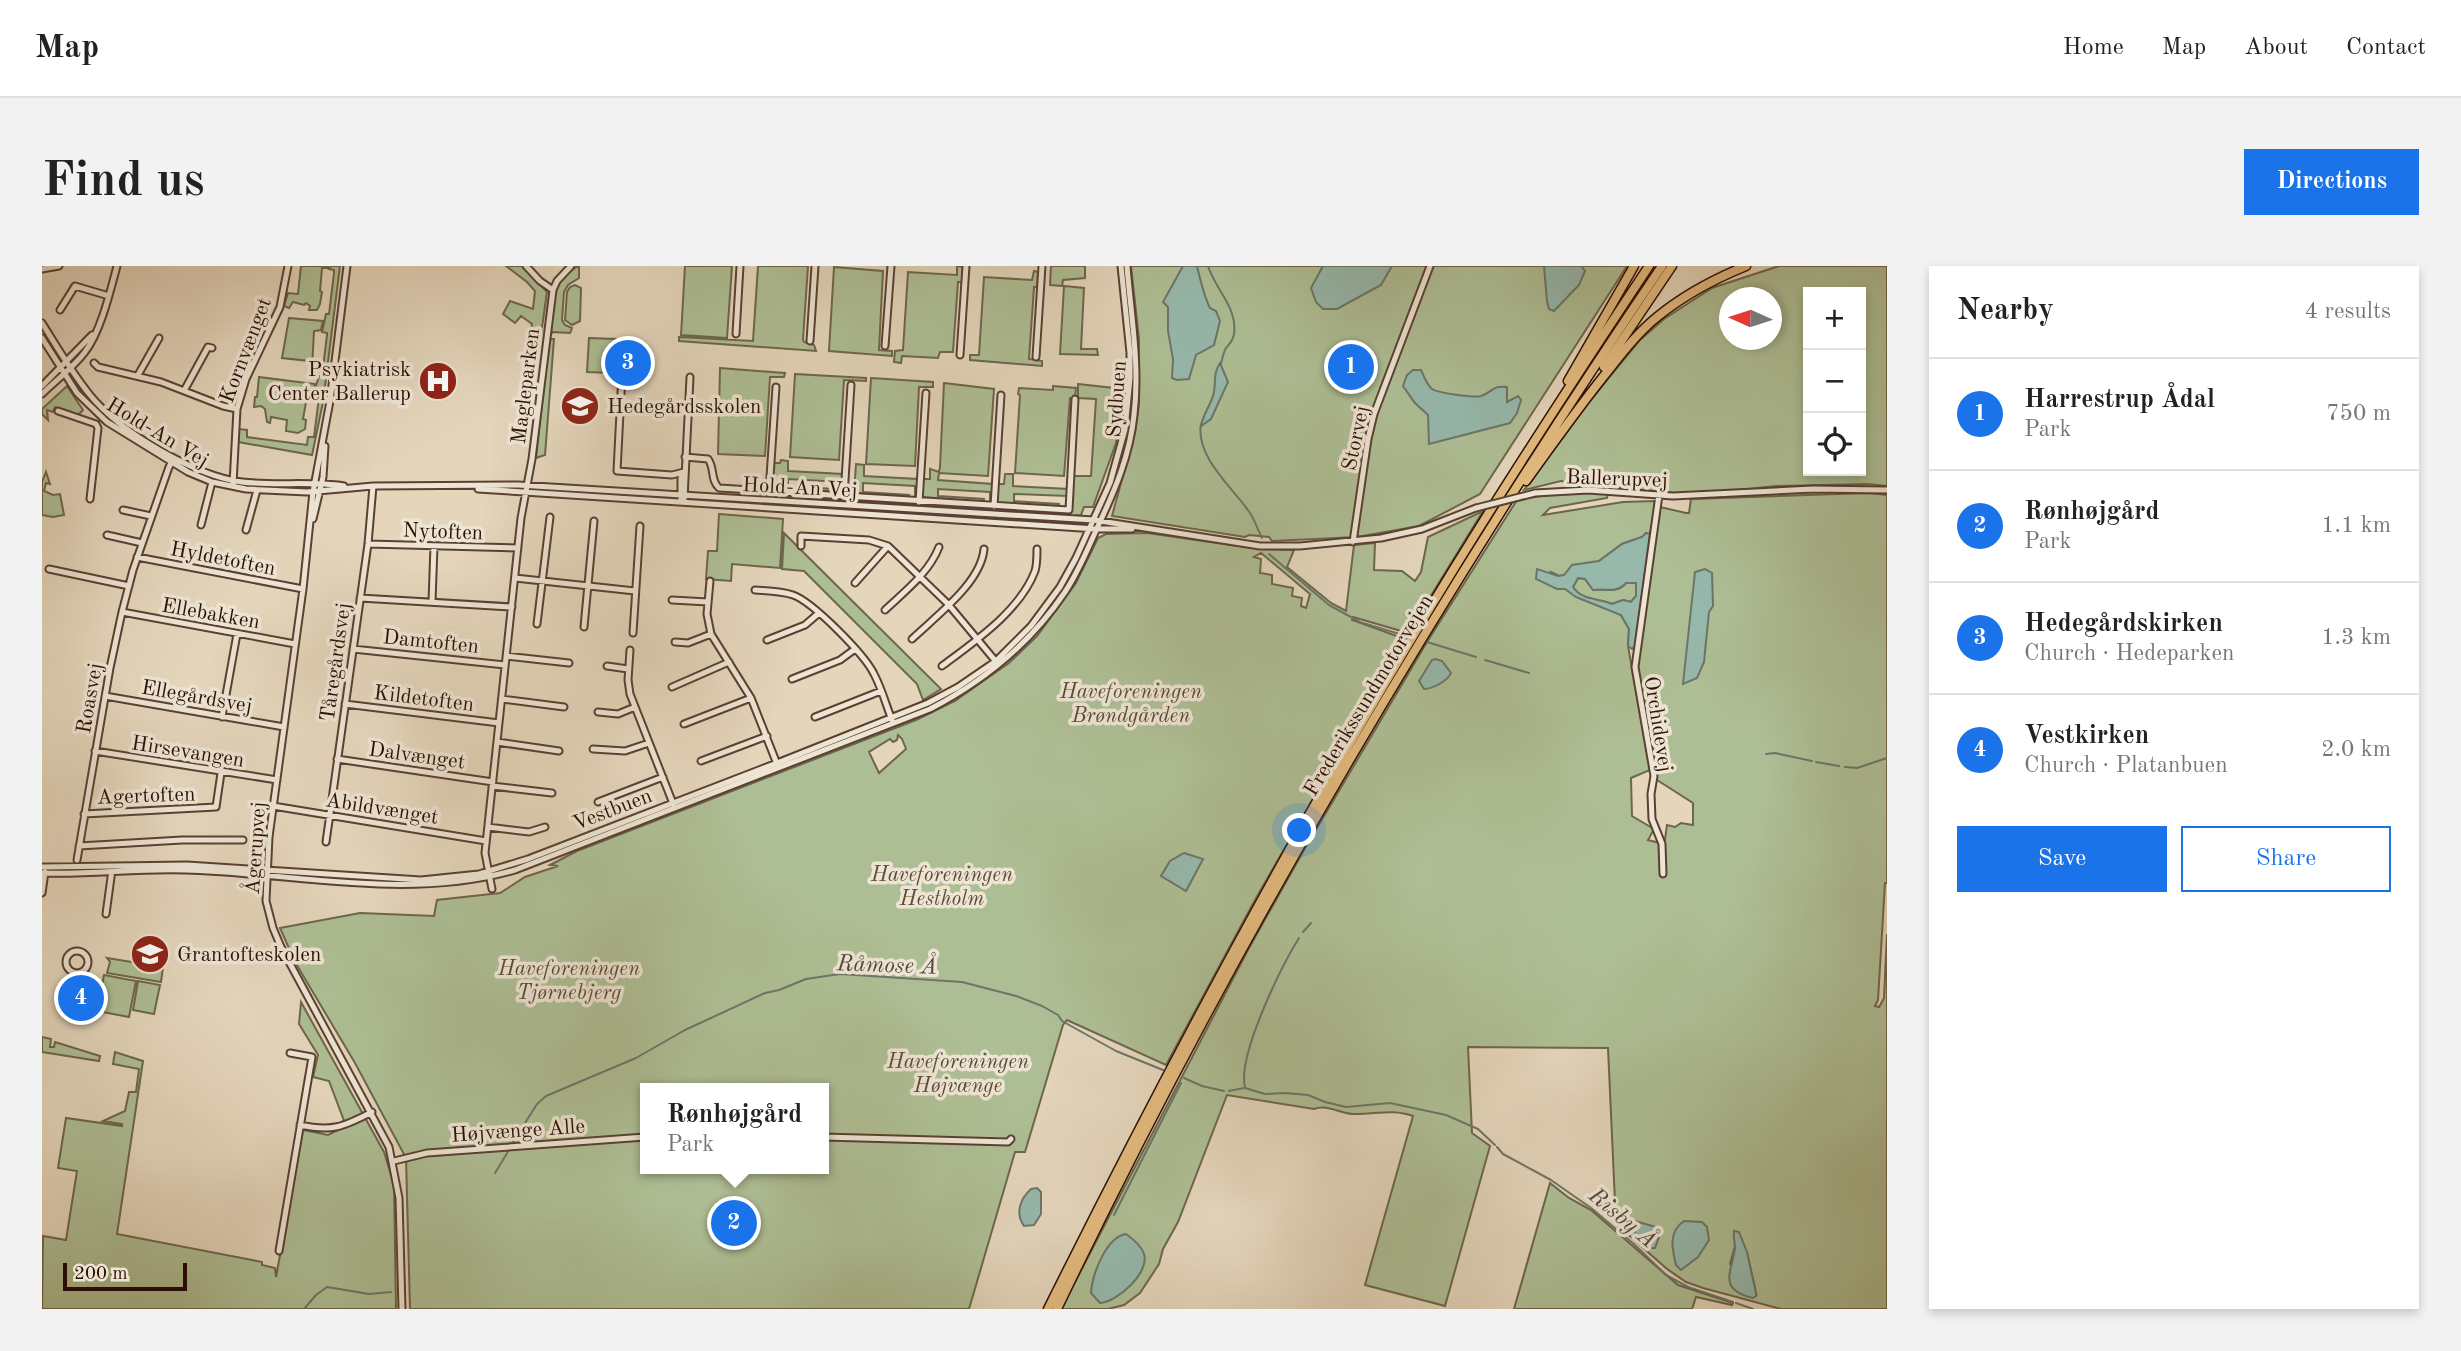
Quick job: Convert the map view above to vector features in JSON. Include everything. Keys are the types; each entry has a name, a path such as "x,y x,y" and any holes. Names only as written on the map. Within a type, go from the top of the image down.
{"highway":[{"path":"1549,418 1575,367 1634,266"},
{"path":"1590,342 1640,266"},
{"name":"Frederikssundmotorvejen","path":"1048,1309 1164,1081 1273,878 1416,631 1549,418 1649,266"},
{"name":"Frederikssundmotorvejen","path":"1057,1309 1182,1061 1279,882 1402,670 1494,522 1662,266"},
{"path":"1494,522 1582,402 1672,266"},
{"path":"1582,402 1654,318 1720,276 1745,266"}],"street":[{"path":"42,269 59,266"},
{"path":"42,386 70,367 84,353 108,296 117,266"},
{"name":"Kornvænget","path":"232,484 237,409 246,379 279,307 288,266"},
{"name":"Ågerupvej","path":"347,266 325,439 325,462 310,528 276,780 266,873 268,914 281,947 372,1112 394,1161 399,1198 402,1309"},
{"path":"526,266 553,290"},
{"name":"Magleparken","path":"492,889 485,853 518,548 553,290 557,281 571,266"},
{"path":"736,334 740,266"},
{"path":"810,341 815,266"},
{"path":"885,346 891,266"},
{"path":"960,355 966,266"},
{"path":"1036,357 1042,266"},
{"name":"Sydbuen","path":"1097,521 1119,457 1129,401 1130,352 1121,266"},
{"name":"Sydbuen","path":"1097,521 1125,462 1135,413 1136,353 1127,266"},
{"name":"Storvej","path":"1353,542 1374,414 1430,266"},
{"path":"60,310 75,286 108,296"},
{"name":"Hold-An Vej","path":"42,323 89,395 113,418 173,460 232,484 258,490 373,486 526,489 874,511 1093,529 1146,528"},
{"path":"42,394 66,361 94,332"},
{"name":"Hold-An Vej","path":"42,338 90,408 128,437 212,482 317,488"},
{"path":"138,375 159,338"},
{"path":"185,389 208,347 212,348"},
{"path":"94,363 98,367 185,389 223,406 237,409"},
{"path":"622,374 617,471 672,475 684,472"},
{"path":"682,498 686,478 684,472 690,377"},
{"path":"844,496 851,385"},
{"path":"769,492 776,387"},
{"path":"919,502 926,393"},
{"path":"994,506 1001,395"},
{"path":"685,457 708,459 712,479 719,488 1069,510 1075,399"},
{"path":"81,419 90,408"},
{"path":"58,411 96,424 98,428 90,499"},
{"name":"Roasvej","path":"77,860 105,696 128,586 173,460"},
{"name":"Hold-An Vej","path":"201,525 212,482"},
{"name":"Tåregårdsvej","path":"326,842 368,544 373,486"},
{"name":"Ballerupvej","path":"1353,542 1407,533 1476,509 1535,493 1600,490 1659,495 1813,489 1887,490"},
{"path":"246,530 258,490"},
{"name":"Orchidevej","path":"1659,495 1635,667 1654,776 1651,794 1652,819 1662,844 1663,874"},
{"path":"874,511 875,499"},
{"path":"123,510 152,516"},
{"name":"Hold-An Vej","path":"874,511 1097,521 1260,546 1353,542"},
{"path":"537,624 550,517"},
{"name":"Vestbuen","path":"43,870 112,870 187,865 266,873 421,880 488,875 515,870 892,720 998,664 1060,587 1097,521"},
{"path":"584,627 594,522"},
{"path":"633,633 640,526"},
{"path":"107,535 142,543"},
{"path":"801,546 801,536 869,540 888,546 948,604 998,664"},
{"name":"Nytoften","path":"368,544 518,548"},
{"path":"432,602 434,546"},
{"path":"855,583 888,546"},
{"path":"886,610 920,576 935,558 939,548"},
{"path":"912,639 980,568 984,548"},
{"path":"942,666 1004,615 1025,590 1036,569 1037,549"},
{"name":"Hyldetoften","path":"137,557 303,589"},
{"path":"49,569 128,586"},
{"path":"515,578 635,591"},
{"path":"710,581 708,619 711,634 751,698 778,766"},
{"path":"755,590 795,596 819,613 855,649 874,673 892,720"},
{"path":"360,598 512,607"},
{"path":"672,600 708,602"},
{"name":"Ellebakken","path":"122,612 295,645"},
{"path":"767,640 806,625 819,613"},
{"path":"222,717 237,634"},
{"path":"675,642 688,643 711,634"},
{"name":"Damtoften","path":"353,649 505,665"},
{"path":"792,679 840,660 855,649"},
{"path":"629,650 629,687 674,806"},
{"path":"506,656 569,663"},
{"path":"672,687 729,662"},
{"path":"607,666 628,669"},
{"path":"815,717 881,691"},
{"name":"Ellegårdsvej","path":"105,696 284,727"},
{"path":"684,724 751,698"},
{"path":"502,699 564,707"},
{"name":"Kildetoften","path":"345,704 499,723"},
{"path":"598,712 618,714 635,707"},
{"path":"701,761 767,736"},
{"path":"497,743 559,751"},
{"path":"593,748 625,751 649,743"},
{"name":"Hirsevangen","path":"95,751 276,780"},
{"name":"Dalvænget","path":"337,759 552,793"},
{"name":"Agertoften","path":"84,814 216,807 221,773"},
{"path":"598,802 663,777"},
{"name":"Abildvænget","path":"273,806 486,841"},
{"path":"488,827 529,832 545,828"},
{"path":"79,846 182,840 243,840"},
{"path":"42,893 43,870"},
{"path":"106,914 112,870"},
{"path":"70,950 82,952 87,958 87,965 82,971 72,971 67,965 70,950"},
{"path":"279,1251 312,1057 290,1053"},
{"path":"300,1125 319,1129 338,1128 372,1112"},
{"name":"Højvænge Alle","path":"394,1161 427,1153 640,1137"},
{"path":"829,1137 1008,1142 1012,1139"}],"green space":[{"path":"301,266 328,266 322,268 322,292 317,310 309,310 310,306 306,303 304,305 293,302 289,308 284,306 288,293 298,294"},
{"path":"331,266 340,266 323,402 312,455 238,442 239,429 247,430 247,437 307,445 308,437 314,437 320,389 315,389 319,376 322,376 327,333 322,332 326,314 329,314 334,273 334,270 329,269"},
{"path":"506,266 523,266 547,292 541,335 531,332 532,324 521,316 515,323 503,314 510,301 533,309 535,291"},
{"path":"579,266 579,278 568,285 564,292 562,320 572,328 570,333 551,334 554,295 564,277"},
{"path":"685,266 732,266 727,338 681,335"},
{"path":"758,266 808,266 803,339 804,342 814,345 816,351 679,341 679,337 753,341"},
{"path":"957,266 964,267 963,282 958,282 953,352 940,352 938,358 902,356 901,363 894,362 895,351 903,350 908,272 957,275"},
{"path":"1051,266 1085,266 1085,278 1063,280 1062,286 1050,285"},
{"path":"1131,266 1627,266 1480,494 1419,526 1357,537 1272,541 1269,537 1245,537 1112,516 1135,432 1139,404 1139,339"},
{"path":"1779,266 1887,266 1887,486 1776,486 1673,493 1561,481 1524,490 1589,402 1639,341 1664,319 1712,288"},
{"path":"834,267 883,271 879,350 892,351 892,356 829,351"},
{"path":"1034,271 1038,272 1037,287 1034,287 1029,359 1042,361 1042,366 970,360 970,355 979,355 984,277 1032,280"},
{"path":"575,285 581,288 580,321 572,325 565,320 567,292"},
{"path":"1064,286 1084,288 1081,349 1097,349 1098,355 1060,354"},
{"path":"289,318 323,321 321,330 314,331 312,368 309,367 309,361 282,358"},
{"path":"589,338 616,339 614,373 587,372"},
{"path":"549,339 554,339 545,455 536,458"},
{"path":"720,368 785,373 784,377 770,377 765,456 718,454"},
{"path":"795,374 866,378 866,381 844,380 839,460 790,457"},
{"path":"259,377 315,384 313,391 308,391 303,419 306,420 305,429 298,433 286,431 287,420 271,417 270,423 267,422 265,409 261,406 254,407"},
{"path":"871,378 933,382 933,387 919,387 915,466 866,464"},
{"path":"944,383 994,389 988,476 939,473 938,480 993,484 992,502 990,492 938,489 938,496 984,499 983,502 921,497 922,479 930,479 930,469 939,472"},
{"path":"1078,384 1123,389 1116,443 1093,507 1084,507 1081,515 1070,516 1073,476 1091,476 1096,399 1078,398"},
{"path":"67,386 83,410 78,415 55,407 53,412 47,410 48,420 42,414 42,409"},
{"path":"1053,386 1076,388 1075,398 1070,398 1064,476 1015,473 1019,388 1053,390"},
{"path":"781,460 788,461 788,471 843,474 843,482 788,479 788,486 833,489 833,492 771,488 772,463 780,463"},
{"path":"856,464 864,465 864,476 918,479 917,495 915,486 863,483 863,492 909,495 854,493"},
{"path":"46,472 50,484 46,483 44,491 53,495 60,494 64,515 42,515 42,482"},
{"path":"1005,474 1013,474 1013,486 1069,489 1068,496 1014,494 1014,501 1059,504 1059,507 995,503 997,484 1004,484"},
{"path":"1560,493 1608,493 1607,498 1550,508 1543,515 1623,502 1656,501 1650,534 1646,533 1622,544 1599,561 1564,575 1551,572 1557,589 1565,588 1621,615 1629,629 1628,646 1650,770 1631,778 1632,816 1654,829 1648,840 1660,843 1662,861 1667,825 1693,825 1693,803 1657,780 1637,667 1660,507 1689,513 1691,499 1869,493 1887,495 1887,883 1878,1000 1875,1006 1879,1007 1884,998 1887,934 1887,1309 1781,1309 1686,1282 1667,1269 1616,1224 1608,1048 1468,1047 1472,1133 1490,1146 1445,1306 1365,1285 1413,1116 1390,1112 1352,1114 1328,1108 1314,1109 1227,1095 1178,1222 1163,1249 1159,1264 1140,1293 1124,1305 1108,1309 1061,1309 1249,948 1304,850 1427,642 1517,500","holes":["1735,1246 1747,1253 1756,1293 1730,1264"]},
{"path":"1483,511 1408,633 1353,617 1352,620 1405,639 1256,898 1166,1065 1067,1020 1063,1025 1025,1152 1015,1152 969,1309 410,1309 406,1158 355,1063 295,962 280,928 360,913 434,916 437,900 500,893 525,877 558,866 550,865 577,851 916,720 955,701 1009,663 1037,636 1076,583 1098,538 1106,534 1147,533 1260,549 1294,550 1287,567 1331,603 1346,611 1354,545 1375,543 1374,570 1402,571 1415,581 1421,572 1428,537","holes":["1261,553 1310,594 1306,608 1301,606 1302,598 1292,596 1293,588 1272,584 1272,575 1260,573 1261,559 1254,557","898,735 906,749 879,773 869,752 890,739 893,742 897,740"]},
{"path":"719,514 783,519 780,568 732,564 731,581 706,579 708,551 717,551"},
{"path":"784,533 941,689 923,700 917,684 804,571 782,569"},
{"path":"1578,578 1585,579 1593,590 1615,590 1626,583 1636,583 1636,596 1631,602 1623,600 1612,604 1586,597 1573,587"},
{"path":"107,958 163,967 161,982 107,973 110,962"},
{"path":"104,975 136,981 129,1017 97,1011"},
{"path":"138,981 160,985 154,1014 133,1010"},
{"path":"301,1002 384,1152 394,1185 396,1309 42,1309 43,1236 66,1240 77,1171 58,1168 66,1118 122,1126 103,1121 125,1111 129,1092 136,1092 139,1069 113,1064 115,1052 143,1061 117,1234 262,1262 262,1265 275,1268 276,1277 303,1130 328,1135 346,1126 329,1081 313,1077 318,1055 299,1024"},
{"path":"42,1037 51,1039 50,1047 54,1047 55,1042 100,1056 99,1061 42,1052"},
{"path":"1550,1183 1591,1210 1678,1285 1733,1303 1732,1305 1696,1297 1692,1309 1514,1309"}],"shaded area":[{"path":"1183,266 1197,266 1210,308 1216,311 1220,321 1214,345 1196,355 1189,379 1177,380 1172,378 1168,307 1163,302"},
{"path":"1323,266 1392,266 1381,285 1337,309 1323,309 1316,302 1311,288"},
{"path":"1544,266 1581,266 1585,271 1579,285 1554,311 1549,309 1547,301"},
{"path":"1220,363 1228,382 1211,419 1201,426 1213,396"},
{"path":"1413,370 1421,370 1436,391 1481,396 1495,388 1507,387 1507,402 1518,396 1521,400 1517,413 1510,423 1429,444 1428,415 1403,386 1407,375"},
{"path":"1646,533 1650,534 1635,646 1632,649 1628,646 1629,629 1621,615 1576,597 1565,589 1557,589 1536,579 1537,569 1558,576 1564,575 1572,565 1599,561 1622,544","holes":["1578,578 1585,579 1593,590 1615,590 1626,583 1636,583 1636,596 1631,602 1623,600 1612,604 1586,597 1573,587"]},
{"path":"1705,569 1712,573 1713,606 1709,612 1704,662 1697,678 1683,684 1695,572"},
{"path":"1435,659 1442,661 1451,673 1439,684 1424,689 1419,681"},
{"path":"1184,853 1203,859 1186,891 1161,876 1170,861"},
{"path":"1037,1188 1041,1192 1041,1214 1034,1225 1024,1226 1019,1211 1022,1202 1031,1189"},
{"path":"1628,1219 1656,1227 1659,1237 1655,1248 1649,1248 1643,1243 1626,1222"},
{"path":"1684,1221 1702,1222 1707,1227 1709,1240 1698,1257 1681,1270 1676,1265 1672,1241 1675,1230"},
{"path":"1734,1231 1739,1232 1747,1252 1756,1293 1753,1298 1735,1290 1729,1279 1735,1248"},
{"path":"1126,1234 1143,1251 1145,1262 1142,1270 1123,1292 1100,1303 1091,1293 1097,1267 1112,1242"}],"waterway":[{"path":"1208,266 1233,316 1234,334 1221,364"},
{"path":"1201,424 1201,436 1210,460 1250,513 1262,538"},
{"path":"1269,554 1329,605 1360,622 1406,636"},
{"path":"1427,642 1476,657"},
{"path":"1485,660 1529,673"},
{"path":"1766,754 1775,753 1812,761"},
{"path":"1845,767 1857,768 1887,758"},
{"path":"1816,762 1839,766"},
{"path":"1303,932 1311,923"},
{"path":"1245,1087 1244,1073 1254,1033 1272,989 1299,938"},
{"name":"Råmose Å","path":"513,1142 537,1104 546,1096 636,1058 685,1030 765,993 806,979 840,974 962,982 1016,996 1042,1006 1058,1015 1062,1021 1116,1051 1163,1070"},
{"name":"Råmose Å","path":"1184,1078 1224,1091"},
{"path":"1114,1215 1181,1083"},
{"name":"Råmose Å","path":"1229,1091 1244,1088"},
{"name":"Risby Å","path":"1245,1088 1265,1094 1308,1095 1346,1107 1390,1103 1446,1115 1478,1129 1495,1145"},
{"name":"Risby Å","path":"1497,1147 1503,1154 1551,1180 1591,1208 1666,1275 1688,1287 1733,1302"},
{"name":"Råmose Å","path":"495,1173 509,1150"},
{"name":"Råmose Å","path":"304,1309 327,1287 369,1294 391,1292"},
{"name":"Risby Å","path":"1736,1303 1753,1309"}],"place":[{"name":"Hedegårdskirken","path":"628,363"},
{"name":"Harrestrup Ådal","path":"1351,367"},
{"name":"Psykiatrisk Center Ballerup","path":"438,381"},
{"name":"Hedegårdsskolen","path":"580,406"},
{"name":"Grantofteskolen","path":"150,954"},
{"name":"Vestkirken","path":"81,998"},
{"name":"Rønhøjgård","path":"734,1223"}],"park label":[{"name":"Haveforeningen Brøndgården","path":"1131,703"},
{"name":"Haveforeningen Hestholm","path":"942,886"},
{"name":"Haveforeningen Tjørnebjerg","path":"569,980"},
{"name":"Haveforeningen Højvænge","path":"958,1073"}]}
